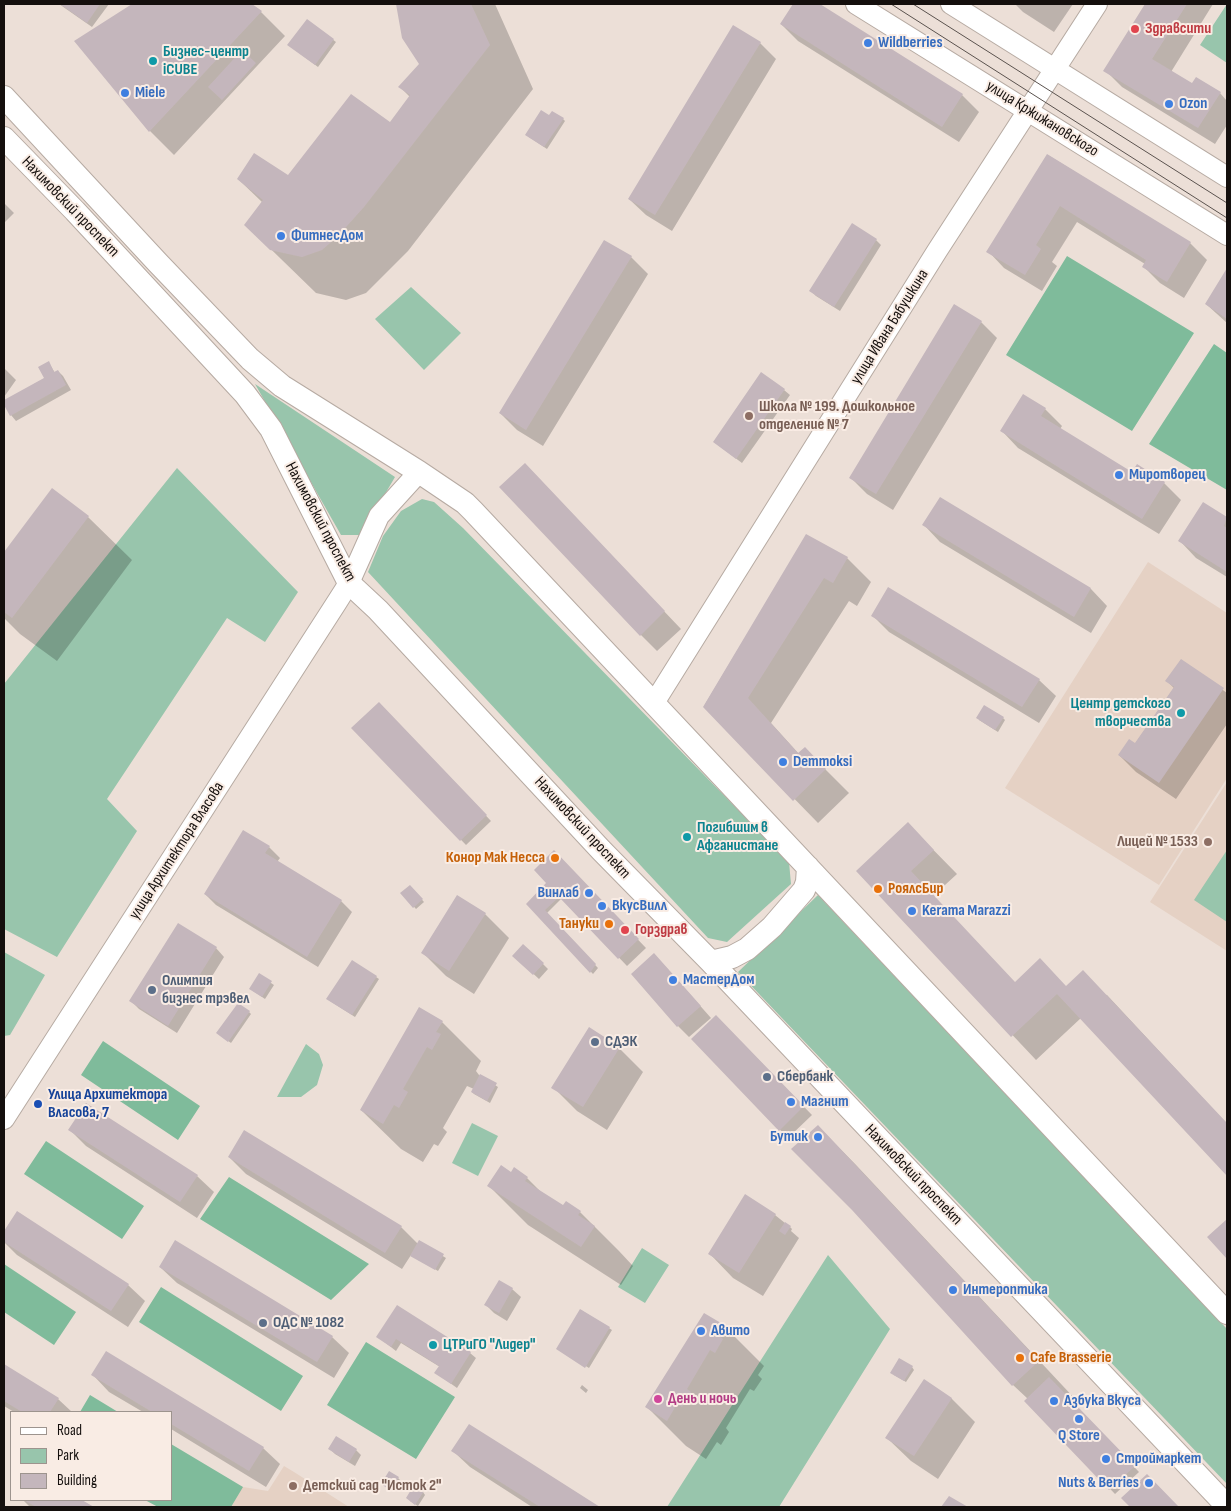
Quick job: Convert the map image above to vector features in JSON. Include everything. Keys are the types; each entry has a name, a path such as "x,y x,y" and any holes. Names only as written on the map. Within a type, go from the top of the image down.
{"main road":[{"name":"Нахимовский проспект","path":"4,97 250,359 282,386 465,503 1227,1312"},
{"name":"Нахимовский проспект","path":"4,138 245,394 271,429 349,583 378,610 602,850 711,962 1227,1506"},
{"path":"711,962 732,957 747,949 772,927 804,890 807,882 808,867"}],"street":[{"name":"улица Кржижановского","path":"856,4 1227,235"},
{"path":"950,4 1227,177"},
{"name":"улица Ивана Бабушкина","path":"654,703 937,251 1097,4"},
{"name":"улица Архитектора Власова","path":"4,1119 349,583 379,516 419,472"}],"shaded area":[{"path":"1148,562 1227,613 1227,778 1159,885 1005,788"},
{"name":"Лицей № 1533","path":"1227,782 1227,951 1150,902"},
{"name":"Детский сад \"Исток 2\"","path":"284,1466 349,1507 220,1507 235,1484 268,1491"}],"green space":[{"path":"1227,4 1227,63 1200,45"},
{"path":"1067,256 1194,333 1132,431 1006,355"},
{"path":"411,287 461,333 424,370 375,319"},
{"path":"1214,344 1227,353 1227,490 1149,444"},
{"path":"255,384 395,477 361,535 341,535"},
{"path":"177,468 298,592 265,642 227,618 107,799 137,831 57,957 4,929 4,684"},
{"path":"422,499 434,502 463,528 789,862 791,884 727,942 708,938 368,572 383,536 401,511"},
{"path":"1227,850 1227,922 1194,900"},
{"path":"818,895 1227,1329 1227,1484 738,972"},
{"path":"4,952 45,975 10,1035 4,1036"},
{"path":"103,1041 200,1106 178,1140 81,1075"},
{"path":"306,1044 319,1054 323,1065 317,1085 301,1097 277,1097"},
{"path":"472,1123 498,1136 478,1176 452,1163"},
{"path":"46,1141 144,1206 122,1239 24,1174"},
{"path":"229,1177 369,1264 331,1300 200,1219"},
{"path":"642,1248 669,1265 645,1303 618,1287"},
{"path":"828,1255 890,1329 779,1507 667,1507"},
{"path":"4,1264 76,1312 54,1345 4,1312"},
{"path":"161,1287 303,1376 281,1411 139,1322"},
{"path":"366,1342 455,1397 416,1459 327,1405"},
{"path":"90,1395 116,1411 81,1411"},
{"path":"172,1445 243,1487 231,1507 158,1507 147,1501 172,1501"}],"building":[{"path":"60,4 100,4 87,23"},
{"name":"Бизнес-центр iCUBE","path":"132,4 252,4 262,11 149,132 74,41"},
{"path":"396,4 471,4 490,45 364,207 338,236 322,250 302,257 270,250 244,225 263,200 237,179 254,153 288,175 351,94 390,122 410,95 398,87 419,64 402,38"},
{"path":"793,4 820,4 963,94 942,127 780,24"},
{"path":"1145,4 1187,4 1152,59 1192,83 1196,77 1221,92 1198,128 1103,71"},
{"path":"307,19 334,39 315,65 287,45"},
{"path":"733,25 761,42 655,215 628,199"},
{"path":"242,50 256,63 222,100 208,87"},
{"path":"541,110 549,115 552,111 564,118 544,147 525,135"},
{"path":"1047,154 1191,242 1167,282 1142,267 1146,260 1060,206 1036,245 1041,249 1025,275 986,252"},
{"path":"852,223 877,239 834,307 809,291"},
{"path":"604,240 632,256 526,430 499,413"},
{"path":"1227,268 1227,319 1205,304"},
{"path":"954,304 982,321 876,494 849,478"},
{"path":"49,361 54,372 58,370 66,385 10,416 4,405 4,400 44,378 38,367"},
{"name":"Школа № 199. Дошкольное отделение № 7","path":"761,372 785,389 736,459 713,442"},
{"path":"1023,394 1046,408 1041,416 1132,472 1137,464 1165,482 1142,519 1000,431"},
{"path":"525,463 665,611 640,636 499,487"},
{"path":"52,488 89,516 12,618 4,612 4,552"},
{"path":"940,497 1091,588 1074,617 922,525"},
{"path":"1203,502 1227,517 1224,526 1227,528 1227,572 1178,541"},
{"path":"806,534 848,557 833,583 824,578 748,698 798,753 805,747 826,769 793,801 703,707"},
{"path":"888,587 1040,679 1022,707 871,616"},
{"name":"Центр детского творчества","path":"1181,659 1224,688 1159,783 1118,755 1129,739 1135,743 1174,687 1165,681"},
{"path":"379,702 487,815 460,841 351,728"},
{"path":"984,705 1004,717 995,730 976,718"},
{"path":"908,822 934,850 911,871 1015,982 1040,958 1066,986 1083,970 1227,1123 1227,1176 1057,994 1011,1037 856,871"},
{"path":"243,830 270,846 265,853 342,900 307,957 204,894"},
{"path":"554,850 639,939 618,959 559,897 545,910 596,964 590,973 526,904 546,883 534,870"},
{"path":"410,885 423,899 413,908 400,893"},
{"path":"457,895 486,913 449,971 421,953"},
{"path":"178,923 217,947 168,1026 129,1001"},
{"path":"523,944 544,963 533,975 512,956"},
{"path":"654,953 701,1006 677,1027 631,974"},
{"path":"352,960 377,976 352,1015 326,999"},
{"path":"259,973 272,981 262,997 249,989"},
{"path":"238,1003 250,1011 228,1042 216,1033"},
{"path":"419,1007 443,1021 436,1032 441,1034 432,1050 427,1047 403,1089 408,1092 399,1108 394,1105 383,1124 360,1110"},
{"path":"716,1015 804,1106 779,1131 691,1039"},
{"path":"589,1027 620,1047 583,1107 551,1088"},
{"path":"480,1074 497,1083 487,1101 471,1092"},
{"path":"86,1103 198,1175 180,1202 68,1130"},
{"path":"818,1125 1039,1361 1012,1386 852,1210 791,1149"},
{"path":"244,1130 402,1226 385,1253 228,1157"},
{"path":"501,1165 511,1172 514,1167 528,1177 525,1181 563,1205 566,1201 581,1211 578,1215 595,1226 581,1247 487,1186"},
{"path":"745,1194 776,1214 739,1273 708,1254"},
{"path":"17,1211 129,1284 111,1311 4,1242 4,1231"},
{"path":"1227,1219 1227,1259 1207,1237"},
{"path":"785,1222 791,1226 785,1235 779,1231"},
{"path":"175,1240 333,1336 317,1362 159,1267"},
{"path":"419,1240 444,1254 435,1270 410,1256"},
{"path":"499,1280 513,1288 499,1313 484,1305"},
{"name":"ЦТРиГО \"Лидер\"","path":"397,1305 471,1352 451,1384 434,1373 439,1366 396,1339 391,1347 376,1337"},
{"path":"580,1309 610,1327 585,1368 556,1349"},
{"path":"704,1313 726,1326 719,1336 723,1339 715,1353 710,1350 687,1389 691,1392 682,1407 677,1404 667,1421 645,1407"},
{"path":"106,1351 264,1447 249,1471 172,1425 172,1411 150,1411 91,1375"},
{"path":"899,1358 913,1366 904,1381 890,1373"},
{"path":"4,1364 59,1398 51,1411 20,1411 4,1401"},
{"path":"1049,1377 1135,1466 1109,1490 1024,1401"},
{"path":"924,1379 952,1398 914,1456 885,1438"},
{"path":"469,1424 600,1507 540,1507 451,1451"},
{"path":"336,1436 357,1449 349,1462 328,1449"},
{"path":"389,1471 399,1477 390,1490 381,1484"},
{"path":"1147,1474 1179,1507 1130,1507 1121,1498"},
{"path":"414,1485 424,1491 415,1505 406,1498"},
{"path":"949,1496 968,1507 941,1507"},
{"path":"26,1501 84,1501 94,1507 36,1507"}],"tram line":[{"path":"891,4 1227,218"},
{"path":"913,4 1227,203"}],"place":[{"name":"Здравсити","path":"1135,29"},
{"name":"Wildberries","path":"868,43"},
{"name":"Бизнес-центр iCUBE","path":"153,61"},
{"name":"Miele","path":"125,93"},
{"name":"Ozon","path":"1169,104"},
{"name":"ФитнесДом","path":"281,236"},
{"name":"Школа № 199. Дошкольное отделение № 7","path":"749,416"},
{"name":"Миротворец","path":"1119,475"},
{"name":"Центр детского творчества","path":"1181,713"},
{"name":"Demmoksi","path":"783,762"},
{"name":"Погибшим в Афганистане","path":"687,837"},
{"name":"Лицей № 1533","path":"1208,842"},
{"name":"Конор Мак Несса","path":"555,858"},
{"name":"РоялсБир","path":"878,889"},
{"name":"Винлаб","path":"589,893"},
{"name":"ВкусВилл","path":"602,906"},
{"name":"Kerama Marazzi","path":"912,911"},
{"name":"Тануки","path":"609,924"},
{"name":"Горздрав","path":"625,930"},
{"name":"МастерДом","path":"673,980"},
{"name":"Олимпия бизнес трэвел","path":"152,990"},
{"name":"СДЭК","path":"595,1042"},
{"name":"Сбербанк","path":"767,1077"},
{"name":"Магнит","path":"791,1102"},
{"name":"Улица Архитектора Власова, 7","path":"38,1104"},
{"name":"Бутик","path":"818,1137"},
{"name":"Интероптика","path":"953,1290"},
{"name":"ОДС № 1082","path":"263,1323"},
{"name":"Авито","path":"701,1331"},
{"name":"ЦТРиГО \"Лидер\"","path":"433,1345"},
{"name":"Cafe Brasserie","path":"1020,1358"},
{"name":"День и ночь","path":"658,1399"},
{"name":"Азбука Вкуса","path":"1054,1401"},
{"name":"Q Store","path":"1079,1419"},
{"name":"Строймаркет","path":"1106,1459"},
{"name":"Nuts & Berries","path":"1149,1483"},
{"name":"Детский сад \"Исток 2\"","path":"293,1486"}]}
